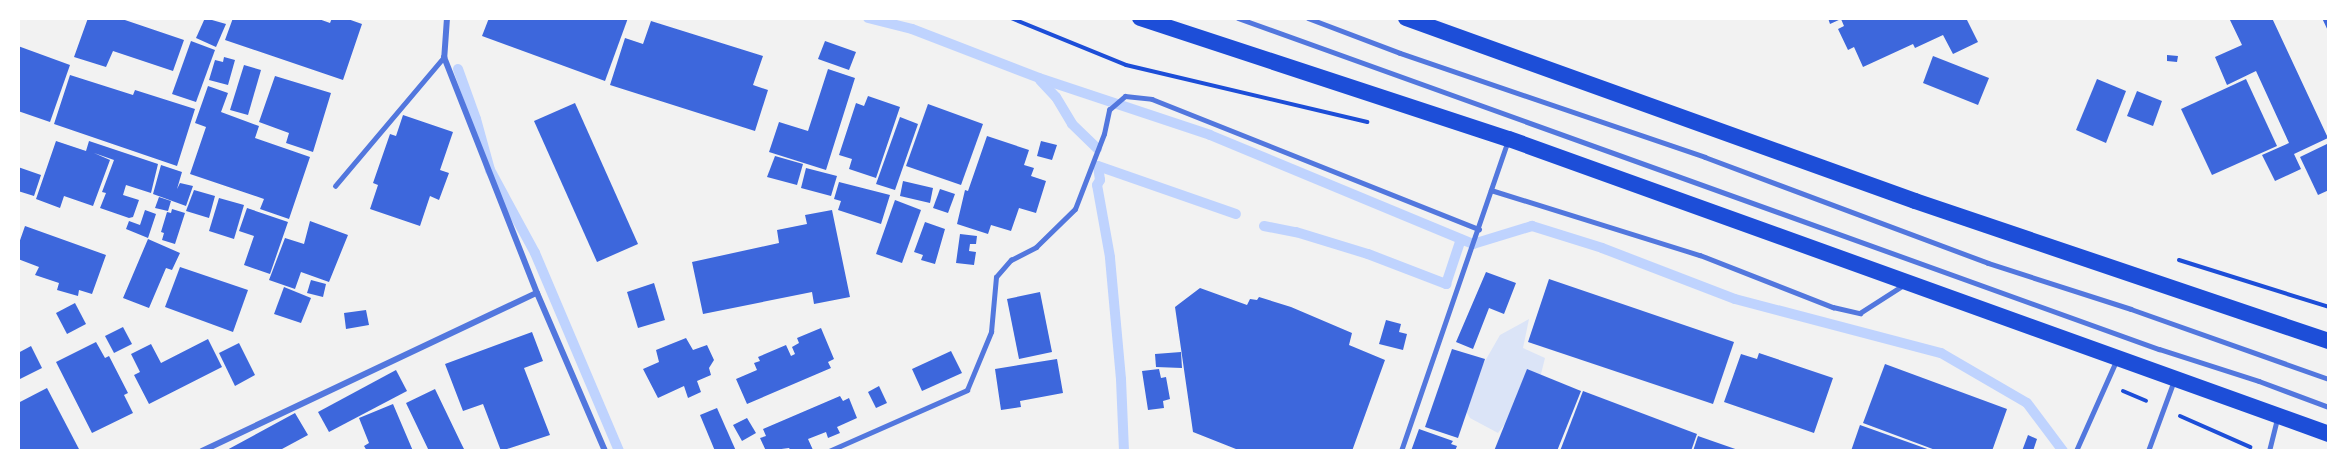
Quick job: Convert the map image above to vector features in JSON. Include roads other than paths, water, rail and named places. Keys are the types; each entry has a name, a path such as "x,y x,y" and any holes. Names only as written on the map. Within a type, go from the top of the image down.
{"highway":[{"path":"1140,18 1509,139 2174,381 2329,434"},
{"path":"1406,18 1916,201 2329,341"}],"street":[{"path":"447,18 444,57 537,293 605,451"},
{"path":"202,451 537,293"}],"lane":[{"path":"1238,18 2115,333 2329,407"},
{"path":"1308,18 1400,53 1705,157 1988,263 2131,309 2329,379"},
{"path":"335,186 444,57"},
{"path":"829,451 967,390 991,332 996,276 1011,260 1036,247 1075,209 1104,134 1109,110 1125,96 1152,99 1479,229"},
{"path":"1401,451 1509,139"},
{"path":"1491,190 1700,255 1833,307 1860,313 1907,283"},
{"path":"2076,451 2117,359"},
{"path":"2148,451 2174,381"},
{"path":"2269,451 2278,415"}],"waterway":[{"path":"868,18 912,29 1039,78 1210,135 1473,244 1532,226 1602,248 1735,299 1941,353 2027,403 2063,451"},
{"path":"458,69 476,119 490,170 535,253 619,451"},
{"path":"1040,80 1056,97 1072,124 1097,148"},
{"path":"1124,451 1121,379 1110,257 1097,185 1100,180 1098,166 1236,214"},
{"path":"1264,226 1296,232 1368,254 1446,284 1461,239"}]}
